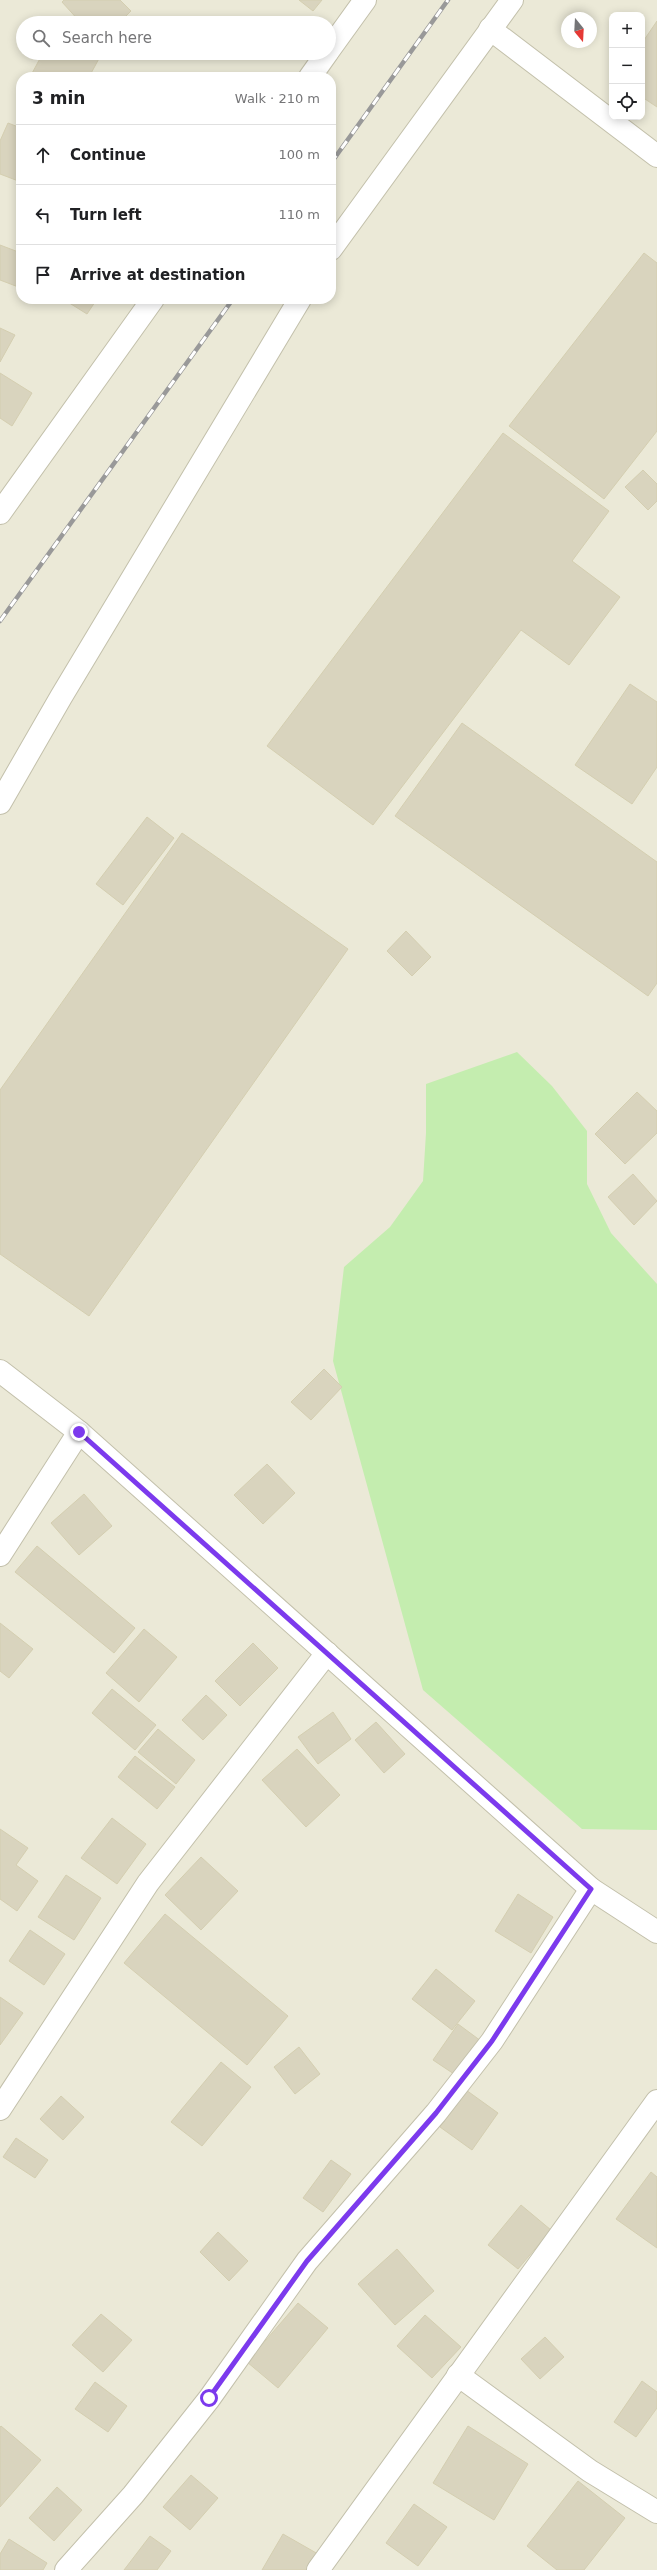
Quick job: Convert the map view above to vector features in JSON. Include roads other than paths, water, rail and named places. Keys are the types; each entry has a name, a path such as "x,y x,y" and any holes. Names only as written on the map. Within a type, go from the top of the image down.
{"street":[{"path":"336,40 365,0"},
{"path":"336,242 512,0"},
{"path":"490,29 657,156"},
{"path":"314,72 322,60"},
{"path":"0,513 149,304"},
{"path":"0,803 61,697 297,304"},
{"path":"0,1371 79,1432 591,1889 657,1932"},
{"path":"0,1555 79,1432"},
{"path":"0,2109 148,1883 327,1653"},
{"path":"66,2570 133,2496 209,2398 307,2261 436,2113 492,2041 591,1889"},
{"path":"318,2570 657,2101"},
{"path":"458,2375 590,2471 657,2512"}],"railway":[{"path":"336,156 448,0"},
{"path":"0,621 229,304"}]}
